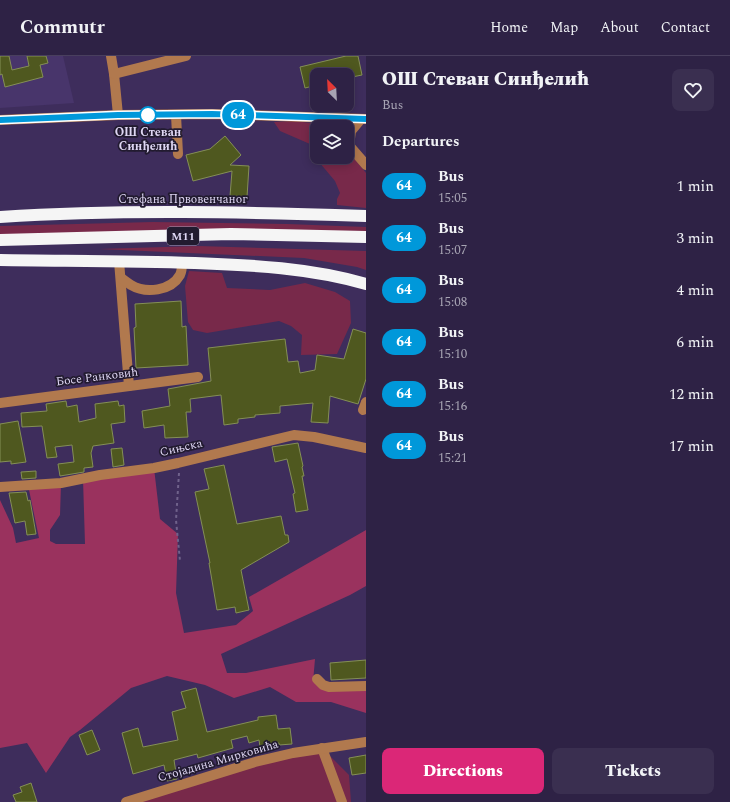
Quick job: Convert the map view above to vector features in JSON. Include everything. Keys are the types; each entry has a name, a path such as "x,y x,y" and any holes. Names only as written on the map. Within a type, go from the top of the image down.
{"highway":[{"name":"Стефана Првовенчаног","path":"0,217 72,214 161,213 246,213 366,216"},
{"name":"M11","path":"0,240 231,234 366,237"},
{"path":"0,260 222,264 310,272 366,284"}],"street":[{"path":"111,56 118,115"},
{"path":"114,74 186,56"},
{"path":"176,114 178,154"},
{"path":"0,120 176,114 363,119"},
{"path":"354,128 363,119"},
{"path":"354,152 366,166"},
{"path":"119,261 129,386"},
{"path":"121,278 135,287 145,290 155,290 172,284 179,276 182,263"},
{"name":"Босе Ранковић","path":"0,403 198,377"},
{"name":"Сињска","path":"0,487 61,483 100,475 178,463 294,435 314,437 366,448"},
{"path":"316,679 329,687 366,686"},
{"name":"Стојадина Мирковића","path":"126,802 255,762 322,748 366,742"},
{"path":"322,748 342,802"}],"path":[{"path":"178,463 179,475 176,520 180,561"}],"shaded area":[{"path":"0,56 63,56 74,103 0,108"},
{"path":"295,121 310,123 310,144 280,131 274,122"},
{"path":"354,158 366,173 366,208 337,205 337,199 340,193 335,181 321,164 354,164"},
{"path":"153,222 366,227 366,234 0,237 0,226"},
{"path":"198,246 366,251 366,270 357,267 304,258 99,249"},
{"path":"189,271 222,273 227,288 270,290 305,283 335,292 350,301 351,323 337,354 301,355 302,335 291,326 279,321 207,333 193,330 188,322 185,286"},
{"path":"154,468 160,519 178,534 176,593 184,633 236,625 253,611 249,597 366,530 366,586 350,595 221,654 227,673 246,673 315,659 313,682 366,687 366,713 331,702 296,702 270,687 234,698 205,685 167,676 131,688 70,737 46,773 27,743 0,748 0,500 13,528 16,543 39,538 28,485 61,483 60,515 50,530 50,541 56,544 85,544 83,479"},
{"path":"322,748 349,775 351,802 122,802"}],"building":[{"path":"0,56 9,56 12,70 29,66 27,56 46,56 48,63 40,65 43,77 5,87 2,74 0,75"},
{"path":"346,56 358,56 362,75 354,77 354,68 310,68 310,87 305,88 300,67"},
{"path":"225,136 241,155 230,165 249,166 247,197 230,196 232,171 193,181 186,155 210,149"},
{"path":"181,301 182,327 186,326 188,365 136,368 134,328 136,327 135,304"},
{"path":"353,329 366,333 366,379 358,404 330,396 328,423 311,422 313,403 280,406 280,413 255,415 255,417 238,419 238,423 224,425 221,395 190,399 191,412 186,412 188,437 165,438 164,425 144,428 142,411 170,406 168,389 211,381 208,348 285,339 288,362 298,361 300,373 315,370 317,355 344,359"},
{"path":"66,401 67,407 77,405 79,422 96,418 95,404 118,401 119,406 124,405 125,422 111,424 114,443 93,446 91,453 93,467 84,468 84,472 60,476 58,464 74,462 72,445 55,447 57,457 47,458 42,426 22,427 21,413 47,411 46,404"},
{"path":"18,421 26,462 11,464 11,461 0,462 0,424"},
{"path":"298,443 303,466 304,476 302,476 308,510 296,512 293,494 295,493 287,459 275,462 272,447"},
{"path":"122,448 124,465 113,467 111,449"},
{"path":"224,465 237,524 281,516 285,535 288,535 289,542 241,570 249,610 236,613 235,607 217,610 210,563 195,492 209,489 204,469"},
{"path":"36,471 36,478 22,479 21,472"},
{"path":"26,492 28,501 30,500 36,534 27,535 25,521 15,523 9,493"},
{"path":"366,660 366,678 331,680 330,663"},
{"path":"196,688 207,732 258,720 258,717 276,715 278,729 290,728 292,744 279,745 279,743 260,747 259,740 249,743 247,736 231,740 233,748 198,758 197,754 174,760 177,779 167,781 164,765 133,774 122,733 138,728 143,747 178,740 172,712 186,708 181,692"},
{"path":"92,730 100,750 87,755 79,735"},
{"path":"366,755 366,773 352,775 349,758"},
{"path":"31,783 37,802 16,802 13,795 22,792 20,787"}],"bus line":[{"name":"64","path":"0,120 64,116 212,114 366,119"}],"place":[{"name":"ОШ Стеван Синђелић","path":"148,115"}]}
